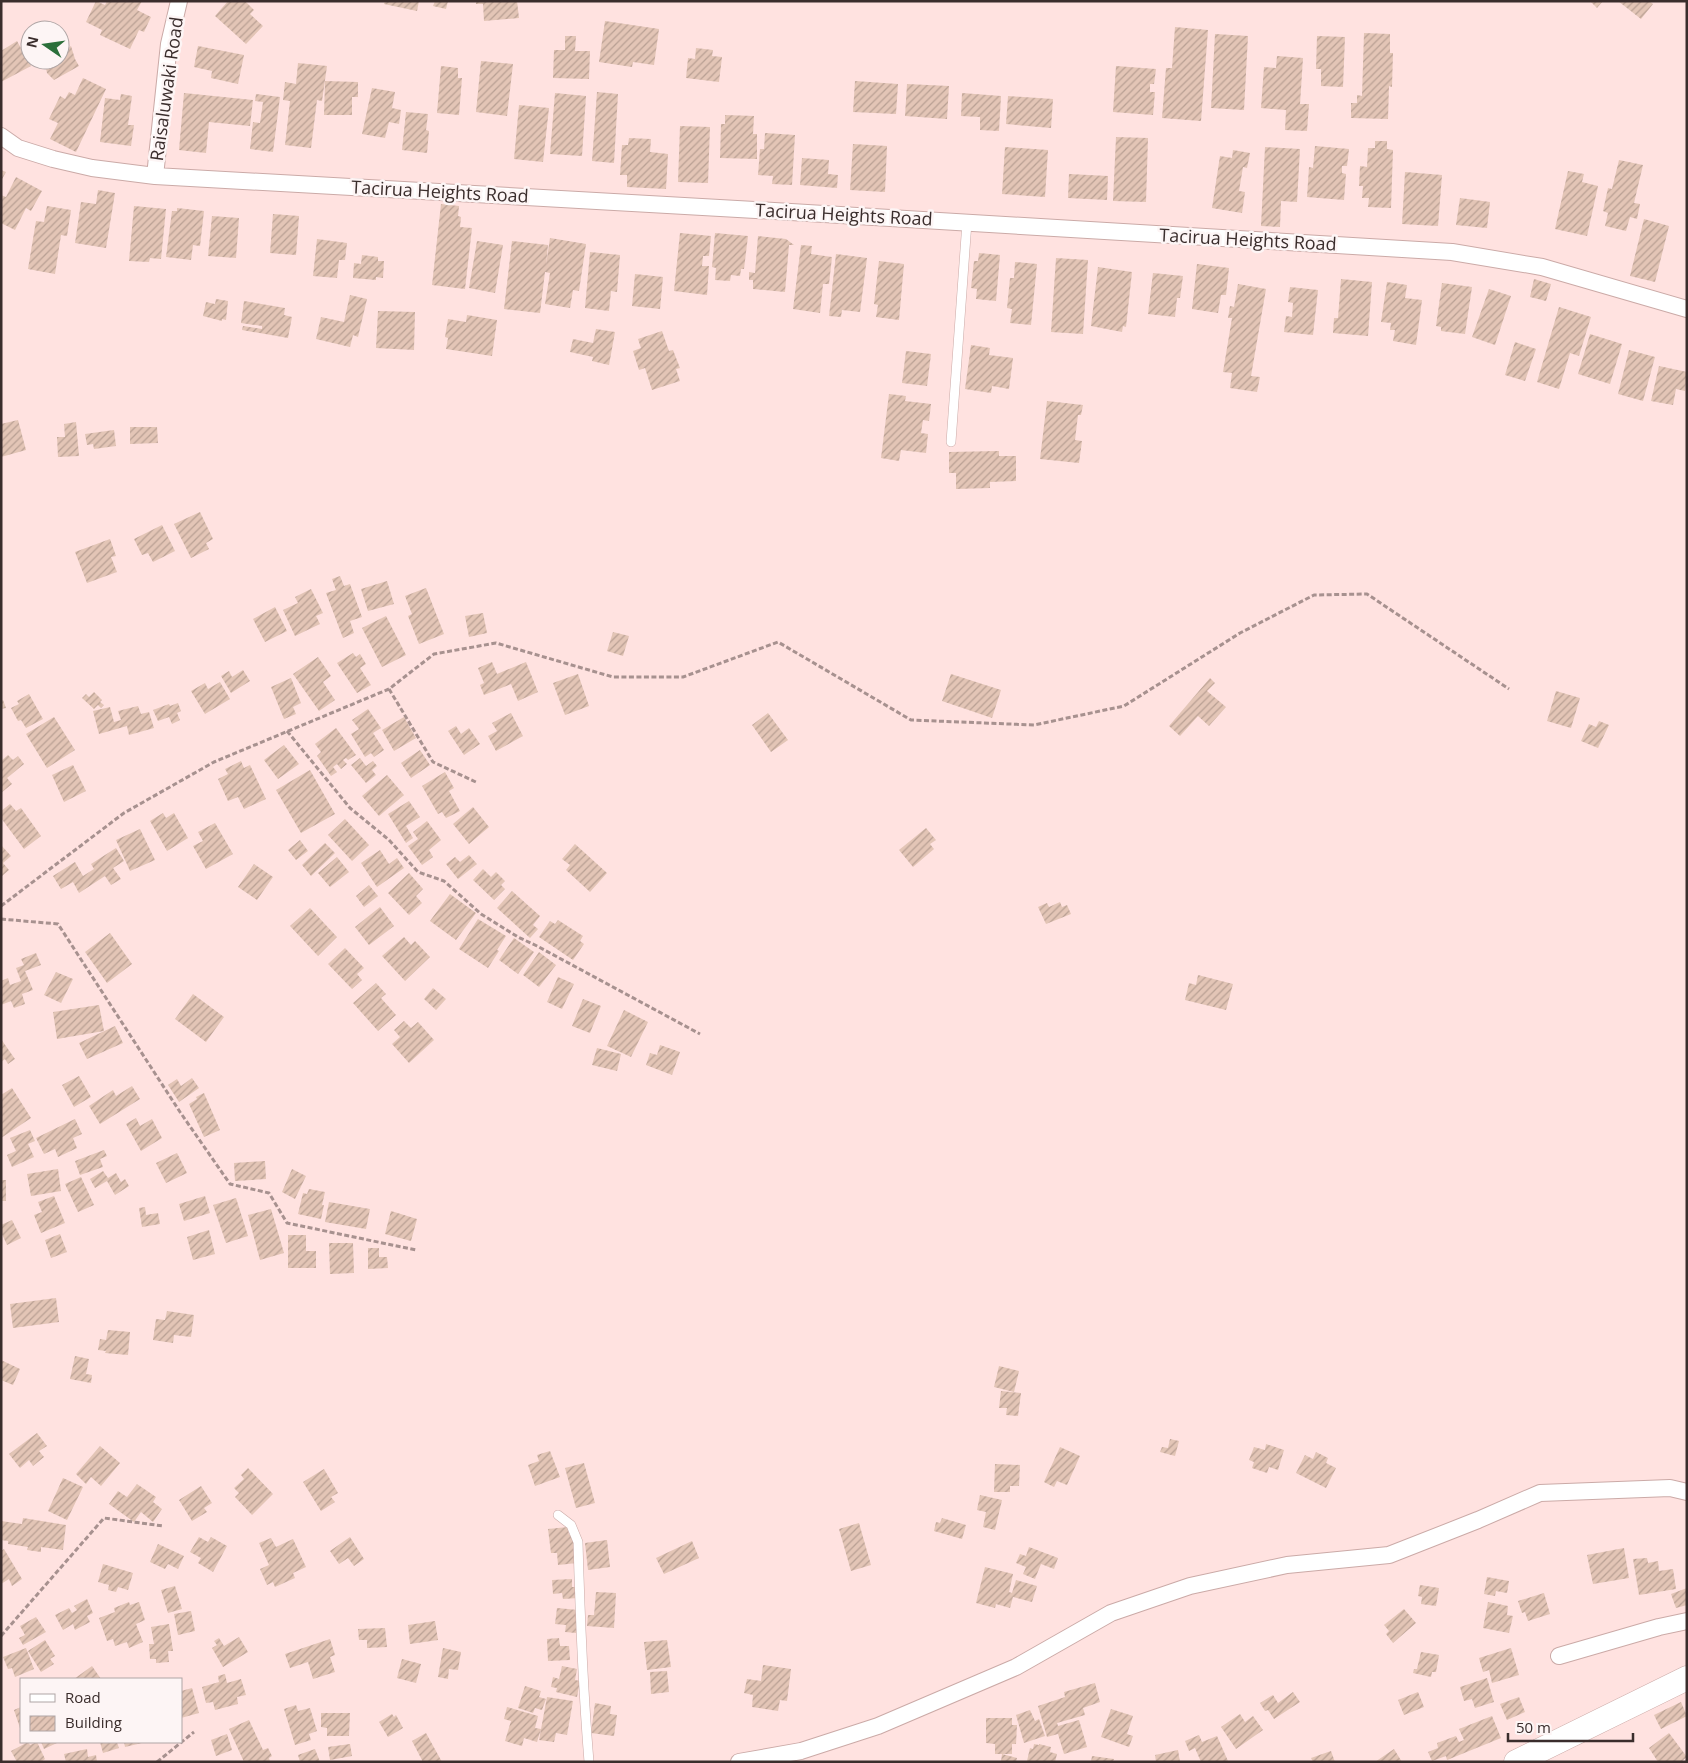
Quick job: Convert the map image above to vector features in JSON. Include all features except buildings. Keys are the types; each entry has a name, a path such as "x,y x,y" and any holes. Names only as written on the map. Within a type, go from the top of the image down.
{"main road":[{"path":"1516,1762 1687,1678"}],"street":[{"name":"Raisaluwaki Road","path":"155,176 169,44 179,1"},
{"name":"Tacirua Heights Road","path":"1,136 18,148 53,159 92,168 155,176 968,222 1452,252 1542,267 1687,309"},
{"path":"739,1762 802,1751 878,1726 1016,1667 1111,1613 1190,1586 1287,1565 1389,1555 1540,1493 1670,1488 1687,1492"},
{"path":"1558,1656 1687,1621"}],"lane":[{"path":"951,442 968,222"},
{"path":"558,1515 570,1525 578,1542 581,1647 589,1762"}],"path":[{"path":"1,906 124,813 214,762 389,689 434,654 496,643 613,677 683,677 778,642 911,720 1034,725 1124,706 1240,633 1314,595 1367,594 1509,689"},
{"path":"389,689 433,762 478,783"},
{"path":"287,731 350,808 389,840 418,872 444,881 481,914 518,937 700,1034"},
{"path":"1,919 58,924 180,1112 230,1184 269,1193 288,1223 416,1250"},
{"path":"1,1636 104,1518 163,1526"},
{"path":"182,1742 194,1732"},
{"path":"157,1762 180,1743"}]}
